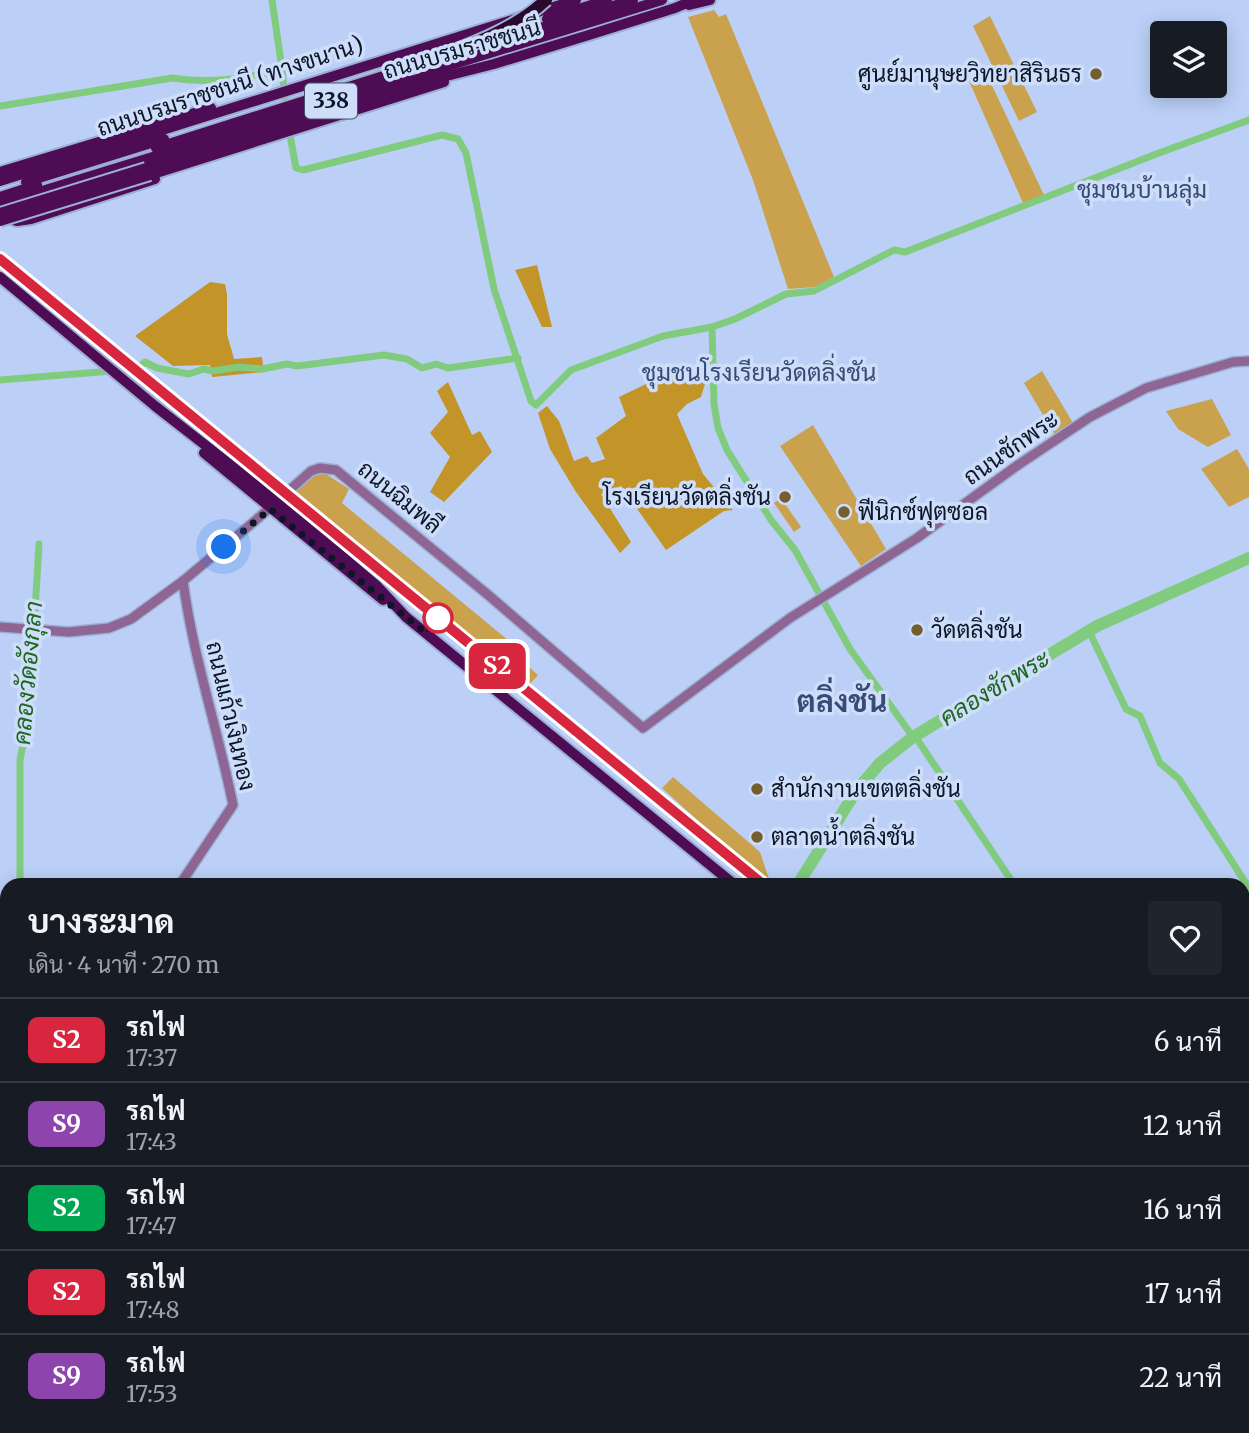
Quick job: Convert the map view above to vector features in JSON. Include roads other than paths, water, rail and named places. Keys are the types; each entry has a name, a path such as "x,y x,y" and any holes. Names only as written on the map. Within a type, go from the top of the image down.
{"highway":[{"path":"410,68 506,27 546,0"}],"main road":[{"path":"529,14 540,0"},
{"name":"ถนนบรมราชชนนี","path":"473,31 576,0"},
{"name":"ถนนบรมราชชนนี","path":"296,92 607,0"},
{"name":"338","path":"0,197 633,0"},
{"name":"338","path":"0,204 662,0"},
{"name":"ถนนบรมราชชนนี","path":"0,213 148,172 300,124 432,78 494,64 694,0"},
{"name":"338","path":"674,8 710,0"},
{"name":"ถนนบรมราชชนนี (ทางขนาน)","path":"0,181 138,143 254,100 296,92 473,31"},
{"name":"338","path":"0,191 283,96"},
{"path":"0,172 203,110 254,100"},
{"name":"338","path":"0,221 148,172 243,147 285,128"},
{"path":"0,213 17,221 31,219 221,158 243,147"},
{"path":"1,284 376,585 392,604 726,878"}],"street":[{"name":"ถนนชักพระ","path":"643,728 816,601 917,538 1055,439 1146,388 1233,362 1249,361"},
{"name":"ถนนฉิมพลี","path":"0,627 69,632 109,628 135,617 183,581 311,471 330,467 487,594 643,728"},
{"name":"ถนนแก้วเงินทอง","path":"183,581 233,805 184,878"}],"waterway":[{"path":"272,0 282,69"},
{"path":"0,106 172,78 227,80 282,69 286,108"},
{"path":"712,327 786,294 814,291 894,250 905,252 1249,120"},
{"path":"289,130 296,168 303,170 442,135 458,139 466,153 494,289 531,401 536,405 571,370 663,336 712,327 714,404 718,428 727,450 771,520 795,550 850,649 913,737"},
{"path":"0,380 137,369 145,362 157,368 189,374 204,369 262,369 287,364 297,366 384,355 407,359 422,368 436,364 448,368 518,358"},
{"name":"คลองวัดอังกุลา","path":"20,878 20,760 29,713 39,544"},
{"name":"คลองชักพระ","path":"802,878 856,791 880,763 913,737 1097,626 1249,558"},
{"path":"1089,631 1126,709 1140,716 1160,763 1179,779 1243,878"},
{"path":"915,736 1010,878"}],"railway":[{"path":"0,259 755,878"}],"train":[{"name":"S2","path":"0,259 755,878"}],"place":[{"name":"ศูนย์มานุษยวิทยาสิรินธร","path":"1096,74"},
{"name":"โรงเรียนวัดตลิ่งชัน","path":"785,497"},
{"name":"ฟีนิกซ์ฟุตซอล","path":"844,512"},
{"name":"วัดตลิ่งชัน","path":"917,630"},
{"name":"สำนักงานเขตตลิ่งชัน","path":"757,789"},
{"name":"ตลาดน้ำตลิ่งชัน","path":"757,837"}],"district":[{"name":"ชุมชนบ้านลุ่ม","path":"1142,190"},
{"name":"ชุมชนโรงเรียนวัดตลิ่งชัน","path":"759,373"},
{"name":"ตลิ่งชัน","path":"842,702"}]}
